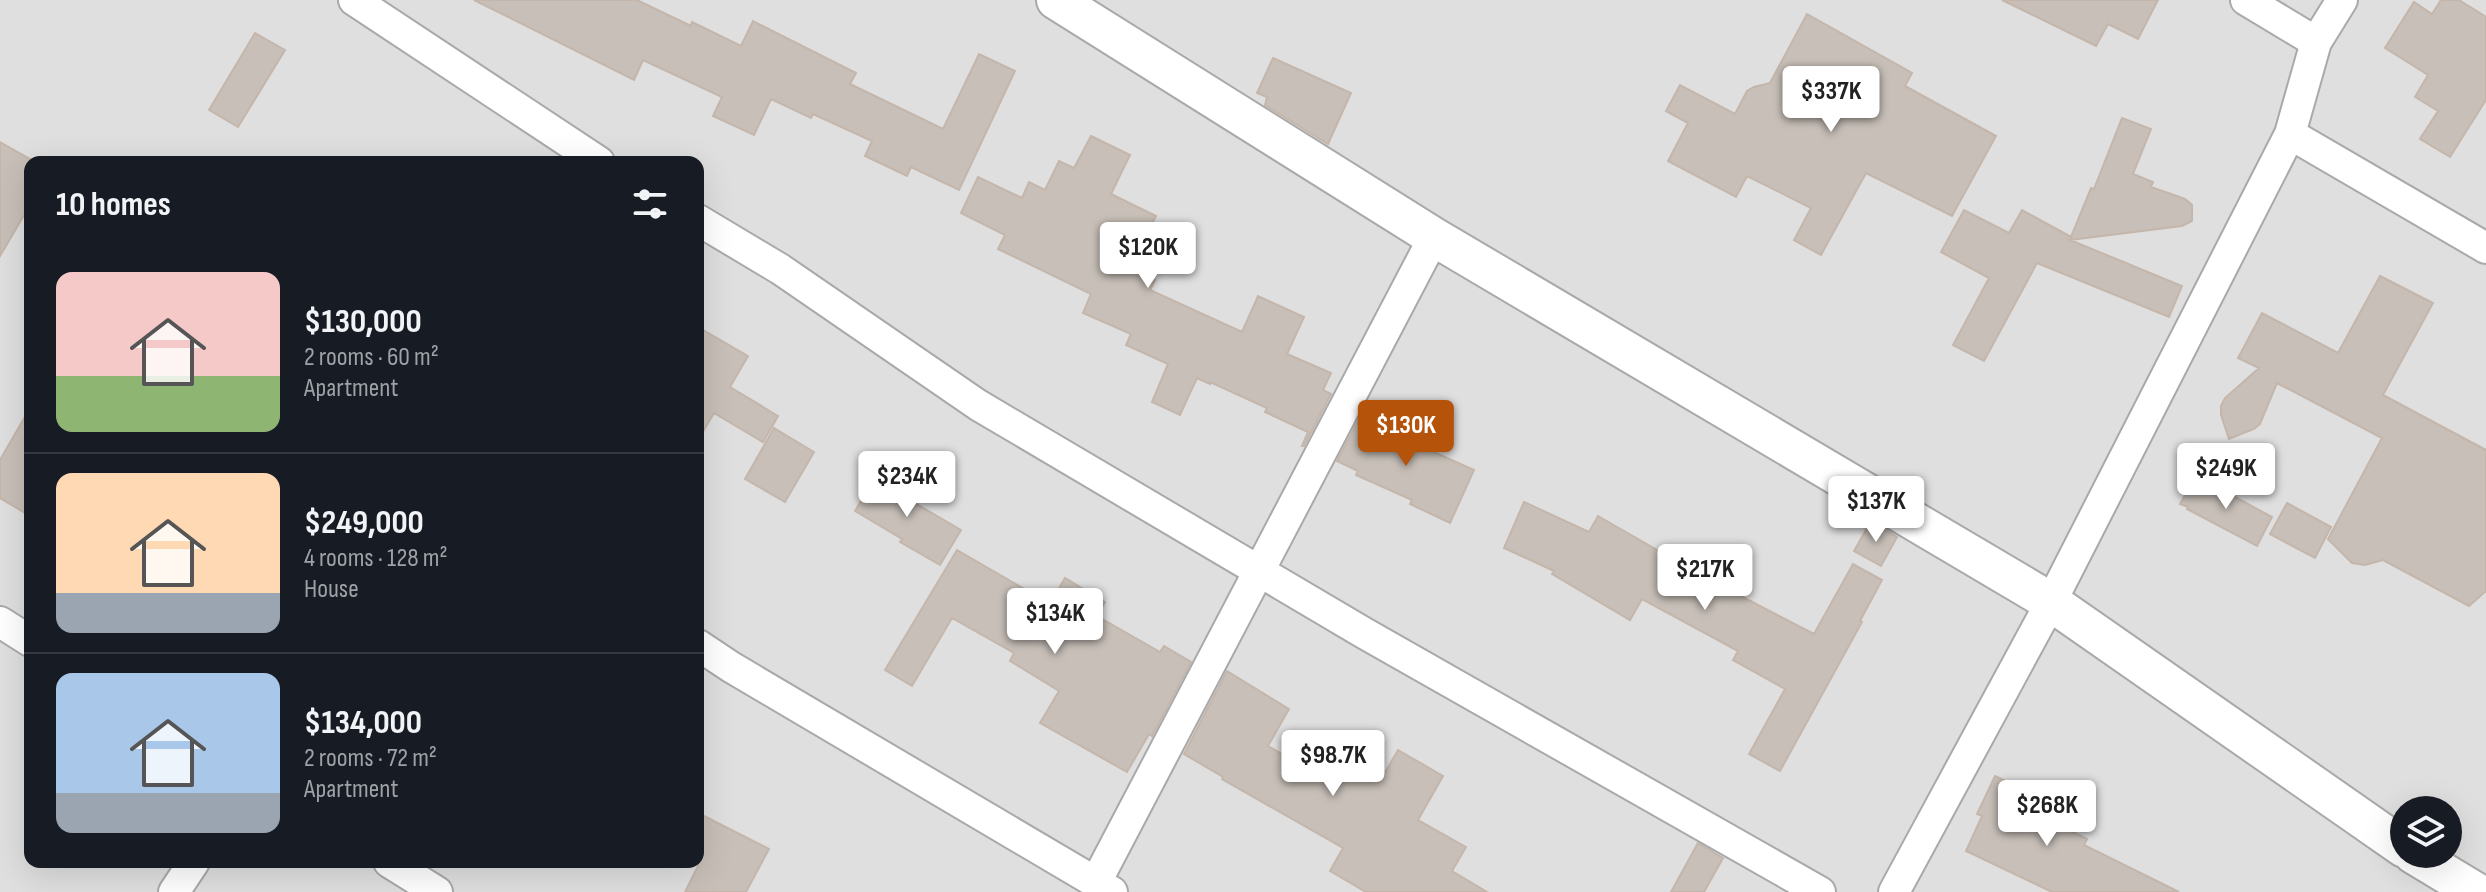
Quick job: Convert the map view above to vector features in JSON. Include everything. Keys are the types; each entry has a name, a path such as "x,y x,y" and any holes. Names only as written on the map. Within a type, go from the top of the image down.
{"street":[{"path":"354,0 590,156"},
{"path":"1056,0 1434,237 2051,602 2390,838"},
{"path":"2246,0 2316,42"},
{"path":"1894,892 2051,602 2290,134 2316,42 2342,0"},
{"path":"2290,134 2486,248"},
{"path":"704,224 780,269 978,405 1364,633 1820,892"},
{"path":"704,649 1104,887 1259,571 1434,237"},
{"path":"0,622 24,637"},
{"path":"174,892 190,868"},
{"path":"399,868 437,892"},
{"path":"2436,868 2476,892"}],"shaded area":[{"path":"0,0 2486,0 2486,892 0,892"}],"building":[{"path":"474,0 637,0 741,46 753,21 856,73 850,84 943,129 979,54 1015,71 959,190 911,167 907,176 865,156 872,141 771,99 754,135 713,116 722,97 643,60 634,80"},
{"path":"2002,0 2158,0 2138,39 2108,24 2096,46"},
{"path":"2441,0 2459,0 2486,17 2486,100 2450,157 2420,139 2438,111 2415,97 2428,75 2385,48 2414,2 2432,14"},
{"path":"1807,14 1912,73 1905,86 1996,136 1952,216 1866,173 1821,255 1794,240 1811,208 1747,176 1736,197 1668,161 1688,123 1666,111 1680,85 1735,114 1747,91 1770,83"},
{"path":"255,33 285,50 238,127 209,110"},
{"path":"1273,58 1351,93 1328,144 1265,105 1267,97 1257,93"},
{"path":"2122,118 2151,129 2133,174 2153,182 2151,187 2185,199 2192,205 2192,221 2182,226 2070,240 2182,286 2169,317 2037,263 1984,361 1953,345 1989,278 1941,252 1964,210 2009,233 2022,210 2071,237"},
{"path":"1091,136 1130,155 1111,194 1156,216 1130,268 1155,280 1150,290 1242,332 1258,296 1304,317 1287,354 1331,373 1323,390 1331,394 1304,446 1308,432 1265,412 1267,408 1197,378 1180,415 1152,402 1168,364 1126,345 1131,334 1083,313 1091,294 998,249 1005,235 961,213 978,177 1022,198 1029,182 1045,190 1059,161 1074,168"},
{"path":"0,142 25,156 24,215 0,256"},
{"path":"2380,276 2433,303 2383,395 2486,450 2486,591 2469,606 2383,560 2365,565 2352,563 2328,539 2382,438 2277,383 2260,424 2254,429 2229,439 2221,415 2225,398 2259,368 2238,358 2262,313 2338,353"},
{"path":"704,330 748,356 730,387 778,416 763,442 714,413 704,430"},
{"path":"1365,408 1381,416 1376,426 1474,470 1450,523 1410,504 1412,500 1356,475 1358,471 1337,461"},
{"path":"24,418 24,512 0,498 0,460"},
{"path":"774,428 814,452 785,502 745,479"},
{"path":"878,472 917,495 913,502 961,530 940,565 855,511"},
{"path":"2196,476 2272,517 2257,546 2180,504"},
{"path":"1524,502 1589,532 1598,516 1706,578 1814,634 1853,564 1882,580 1780,771 1749,754 1785,689 1733,660 1738,651 1642,599 1630,620 1552,574 1554,571 1504,548"},
{"path":"2287,503 2331,527 2315,558 2270,534"},
{"path":"1871,521 1897,537 1881,566 1854,551"},
{"path":"957,550 1050,604 1065,578 1105,602 1097,616 1160,652 1164,646 1191,662 1152,736 1149,734 1127,772 1040,723 1059,691 1010,661 1014,653 952,618 912,686 885,670"},
{"path":"1227,671 1289,709 1268,746 1324,778 1336,758 1379,783 1398,750 1443,776 1418,820 1466,847 1452,871 1487,892 1366,892 1330,871 1343,848 1184,754"},
{"path":"1995,776 2045,800 2038,815 2087,839 2084,845 2179,892 2052,892 1966,851 1982,816 1977,814"},
{"path":"704,816 769,849 746,892 685,892 697,868 704,868"},
{"path":"1698,843 1723,858 1704,892 1671,892"}]}
